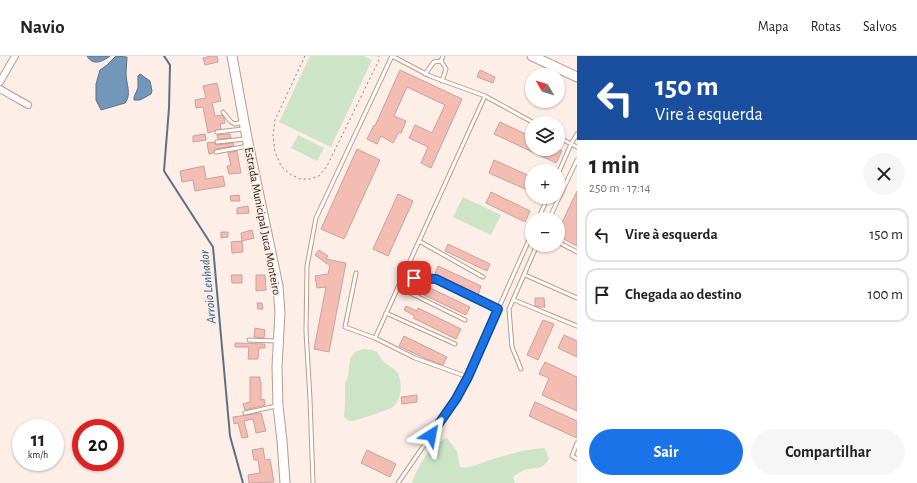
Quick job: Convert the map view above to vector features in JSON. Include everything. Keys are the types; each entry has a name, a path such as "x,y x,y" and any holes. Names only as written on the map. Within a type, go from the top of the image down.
{"street":[{"path":"0,82 15,56"},
{"name":"Estrada Municipal Juca Monteiro","path":"232,56 278,286 280,313 277,366 278,406 285,483"},
{"path":"532,56 577,77"},
{"path":"0,89 28,105"}],"lane":[{"path":"313,483 305,295 307,266 316,218 392,56 425,74 485,96 525,118"},
{"path":"441,61 443,56"},
{"path":"425,74 434,62 441,61"},
{"path":"441,61 446,69 442,81"},
{"path":"375,338 485,96"},
{"path":"223,112 231,122 245,125"},
{"path":"217,132 245,125"},
{"path":"562,164 577,134"},
{"path":"565,140 577,146"},
{"path":"217,142 248,142"},
{"path":"216,152 248,142"},
{"path":"552,212 577,160"},
{"path":"419,241 483,277"},
{"path":"565,246 577,252"},
{"path":"398,483 456,399 468,377 525,249"},
{"path":"521,369 512,347 509,309 535,252"},
{"path":"356,273 346,327 375,338 414,358 468,377"},
{"path":"525,275 577,298"},
{"path":"402,277 436,279 498,309"},
{"path":"398,286 465,320"},
{"path":"514,300 577,326"},
{"path":"386,313 455,344"},
{"path":"249,340 278,341"},
{"path":"245,413 278,406"},
{"path":"577,443 572,456 577,459"}],"path":[{"path":"305,56 275,120 273,136 275,152 281,166 290,174 300,179 310,179 319,176 327,166 379,60 379,56"}],"green space":[{"path":"310,56 364,56 372,60 331,147 279,122"},
{"path":"298,135 324,148 317,161 291,148"},
{"path":"463,197 501,215 491,235 453,217"},
{"path":"363,349 377,352 385,363 397,372 401,390 398,400 393,407 351,421 344,417 345,383 348,376 350,359 355,352"},
{"path":"447,438 457,451 460,467 471,467 523,451 545,448 549,459 541,467 524,470 513,477 515,483 412,483 425,456 435,445"}],"water":[{"path":"87,56 110,56 104,60 95,62"},
{"path":"116,56 127,57 127,100 125,103 101,110 96,100 96,84 100,70"},
{"path":"140,74 150,81 152,91 151,94 140,100 134,100 138,88 138,76"}],"building":[{"path":"217,56 218,62 205,65 203,58"},
{"path":"400,70 462,99 431,168 421,163 428,147 409,138 415,125 432,133 445,105 407,87 394,116 406,121 401,133 399,132 393,143 381,136 377,144 367,139 374,125 375,126"},
{"path":"480,70 495,77 493,83 477,77"},
{"path":"217,83 221,101 212,103 215,116 222,115 225,123 220,124 221,129 208,133 203,107 196,108 195,100 206,98 203,86"},
{"path":"500,122 525,134 525,148 494,134"},
{"path":"205,134 206,140 193,142 193,136"},
{"path":"230,134 231,138 218,139 217,135"},
{"path":"214,142 216,145 233,143 234,146 215,149 213,153 209,154 207,143"},
{"path":"357,149 380,160 344,239 321,229"},
{"path":"237,151 241,173 229,174 227,166 231,165 228,153"},
{"path":"541,156 560,156 556,163"},
{"path":"494,160 525,174 525,189 489,173"},
{"path":"204,166 206,179 223,176 225,186 195,191 193,180 182,182 180,171"},
{"path":"577,191 577,246 565,240 565,216"},
{"path":"491,192 530,211 525,212 525,222 486,203"},
{"path":"398,194 413,201 388,256 373,249"},
{"path":"239,195 240,201 231,201 230,196"},
{"path":"248,206 249,213 237,214 237,208"},
{"path":"252,230 254,238 242,241 241,233"},
{"path":"221,232 228,232 228,237 221,238"},
{"path":"242,241 243,252 232,253 231,242"},
{"path":"448,244 490,264 487,271 445,251"},
{"path":"319,250 328,256 326,259 346,263 329,352 314,349 326,287 317,288 315,276 328,274 330,266 315,255"},
{"path":"438,266 481,286 478,295 435,274"},
{"path":"231,275 242,275 242,283 232,283"},
{"path":"256,275 265,275 266,290 256,291"},
{"path":"428,287 470,307 466,315 424,295"},
{"path":"535,298 544,298 545,307 535,306"},
{"path":"257,303 262,303 263,309 258,309"},
{"path":"406,306 417,311 418,308 461,329 456,339 413,318 415,316 404,310"},
{"path":"543,320 554,324 538,360 527,355"},
{"path":"255,328 265,330 264,338 254,337"},
{"path":"564,335 577,341 577,357 558,348"},
{"path":"404,336 447,357 443,365 399,346"},
{"path":"235,343 265,344 265,348 259,348 258,359 248,359 249,347 235,347"},
{"path":"545,362 577,377 577,411 542,395 549,378 539,374"},
{"path":"250,377 260,377 261,400 264,399 265,405 245,410 243,404 250,402"},
{"path":"417,395 417,402 402,404 401,397"},
{"path":"535,402 577,421 577,438 529,416"},
{"path":"261,413 266,431 256,433 253,419 244,421 248,437 242,438 238,423 234,424 233,417"},
{"path":"263,448 265,460 270,459 274,482 249,483 248,475 260,473 258,460 254,460 252,450"},
{"path":"367,450 396,464 390,477 361,463"}],"waterway":[{"name":"Arroio Lenhador","path":"164,56 170,65 169,108 164,171 213,247 230,436 243,483"}],"route":[{"path":"414,278 436,279 498,309 468,377 456,399 431,435"}]}
